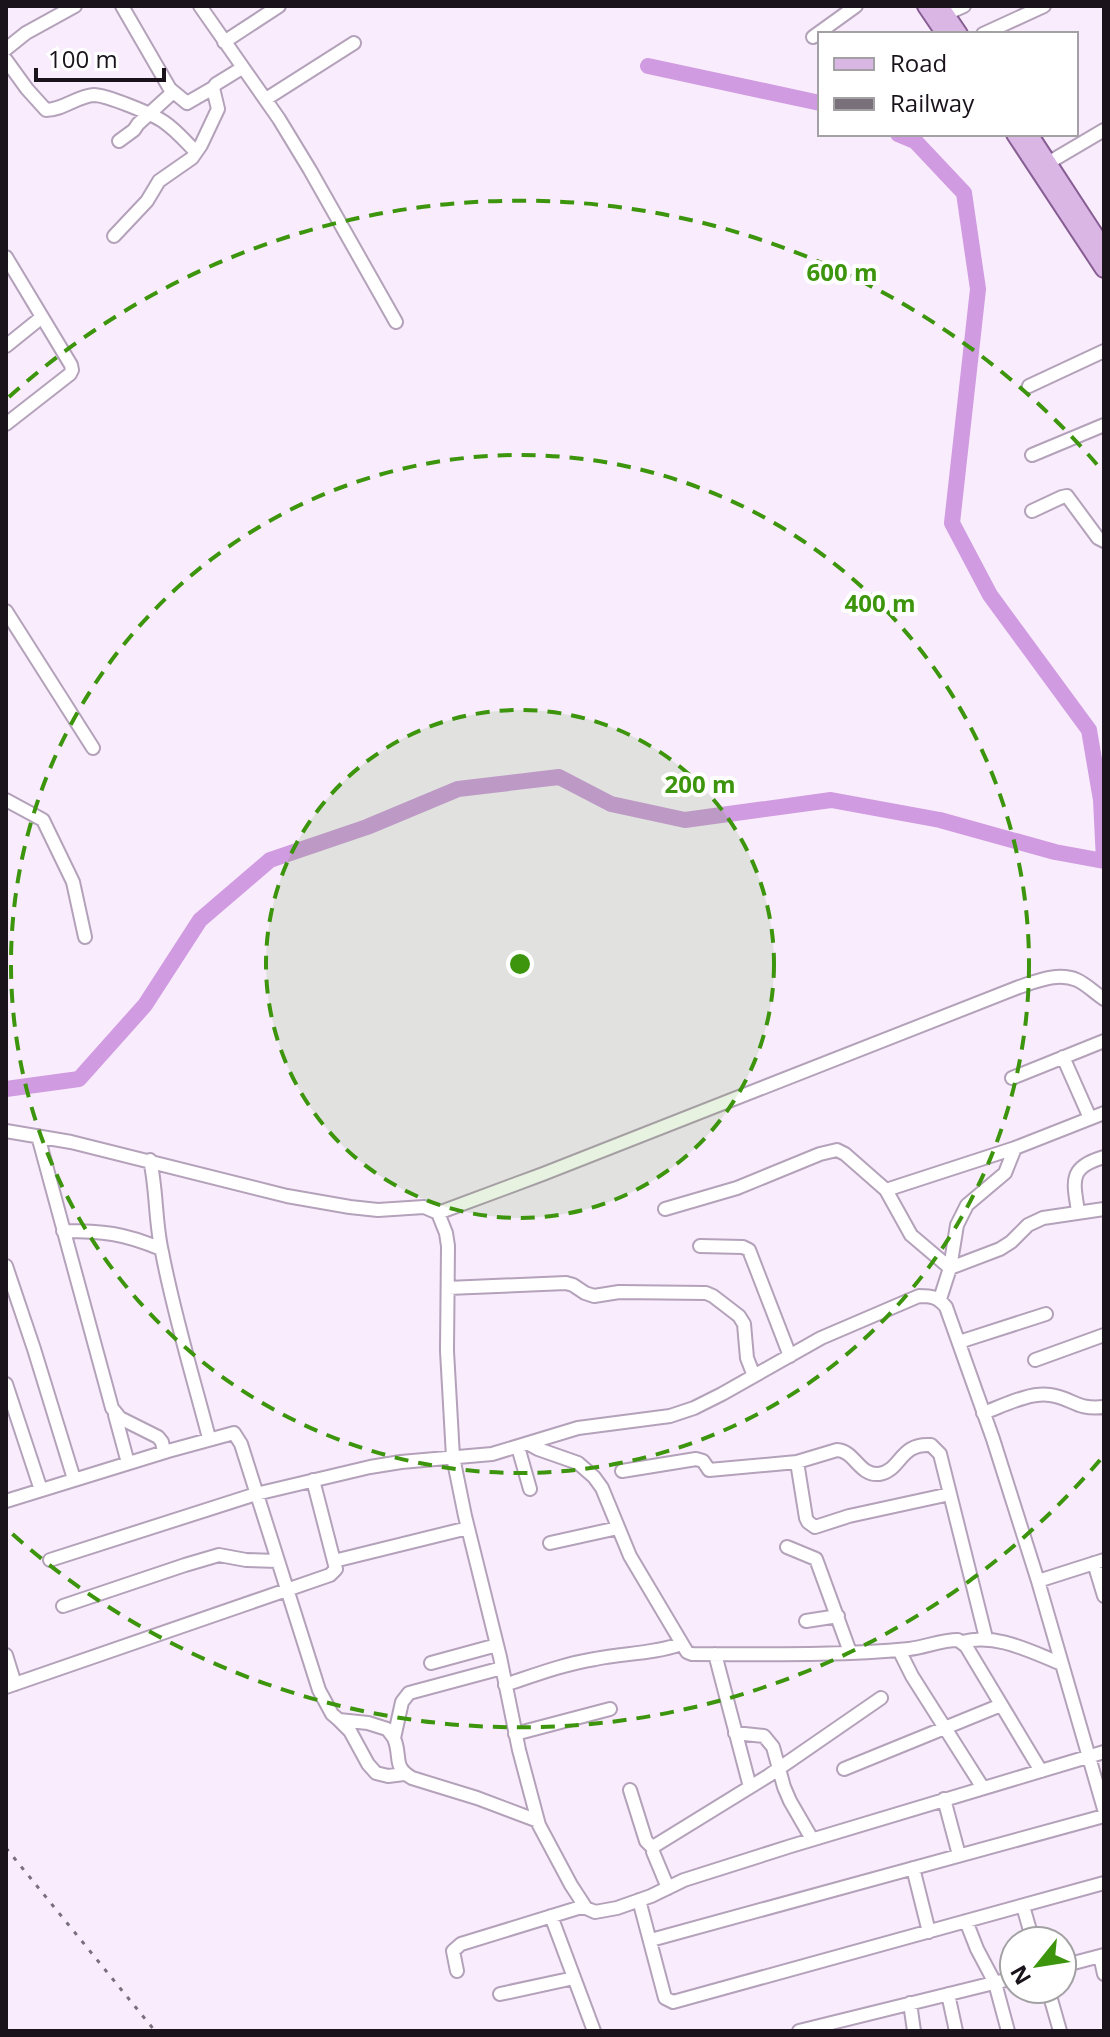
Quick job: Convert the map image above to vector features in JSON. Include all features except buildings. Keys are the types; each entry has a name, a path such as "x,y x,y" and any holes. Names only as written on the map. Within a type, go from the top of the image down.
{"main road":[{"path":"926,6 944,32"},
{"path":"943,10 958,32"},
{"path":"1016,136 1104,269"},
{"path":"1030,136 1104,249"}],"street":[{"path":"122,6 170,89 187,103 242,68"},
{"path":"200,6 266,99 396,322"},
{"path":"224,42 279,6"},
{"path":"820,32 856,6"},
{"path":"943,10 964,6"},
{"path":"987,32 1044,6"},
{"path":"6,49 68,8"},
{"path":"813,37 818,33"},
{"path":"266,99 354,43"},
{"path":"6,60 46,110 59,109 96,95 150,114 164,122 196,152"},
{"path":"114,236 147,201 159,181 184,165 196,152 218,109 213,88"},
{"path":"119,141 168,99 170,89"},
{"path":"1048,163 1104,130"},
{"path":"6,257 72,370 6,424"},
{"path":"6,346 42,317"},
{"path":"1029,386 1104,351"},
{"path":"1032,455 1104,425"},
{"path":"1032,511 1067,496 1098,538 1104,541"},
{"path":"6,611 93,748"},
{"path":"6,800 43,820 73,882 85,937"},
{"path":"6,1131 150,1160 287,1196 378,1210 424,1207 438,1213 1019,987 1048,978 1065,977 1077,980 1104,999"},
{"path":"1012,1078 1104,1041"},
{"path":"1063,1057 1090,1118"},
{"path":"886,1190 1015,1148 1104,1113"},
{"path":"38,1136 128,1463"},
{"path":"940,1299 950,1268 957,1225 967,1205 1005,1173 1015,1148"},
{"path":"665,1209 737,1188 829,1150 837,1150 886,1190 911,1235 950,1268"},
{"path":"1078,1211 1073,1182 1077,1173 1082,1165 1104,1157"},
{"path":"150,1160 161,1249 209,1438"},
{"path":"950,1268 1000,1249 1028,1225 1043,1218 1104,1209"},
{"path":"438,1213 446,1233 449,1259 447,1351 453,1457 468,1528 538,1821 586,1908"},
{"path":"63,1231 118,1233 161,1249"},
{"path":"700,1246 743,1247 749,1250 790,1356"},
{"path":"6,1266 74,1479"},
{"path":"448,1288 566,1283 594,1296 619,1292 706,1293 739,1316 746,1330 747,1358 754,1376"},
{"path":"50,1560 256,1494 313,1480 386,1464 492,1454 578,1428 670,1416 694,1408 847,1326 919,1296 929,1296 940,1299 946,1307 959,1342 1038,1581 1104,1809"},
{"path":"959,1342 1046,1314"},
{"path":"1035,1360 1104,1335"},
{"path":"6,1384 41,1490"},
{"path":"983,1413 1033,1396 1048,1395 1088,1408 1104,1407"},
{"path":"115,1415 158,1437 164,1452"},
{"path":"6,1501 234,1433 319,1690 332,1714 350,1731 368,1764 376,1773 388,1776 404,1774 538,1821"},
{"path":"622,1471 696,1459 703,1461 709,1470 797,1462 843,1450 860,1467 879,1474 893,1468 900,1456 908,1451 921,1445 931,1445 940,1454 986,1638"},
{"path":"524,1446 530,1489"},
{"path":"524,1446 578,1463 587,1469 602,1488 630,1556 687,1652 899,1650 949,1640 962,1642 986,1638 1062,1664"},
{"path":"797,1462 806,1518 815,1527 849,1516 950,1494"},
{"path":"6,1655 11,1686 330,1575 336,1569 313,1480"},
{"path":"334,1561 468,1528"},
{"path":"550,1543 618,1528"},
{"path":"787,1547 816,1559 850,1652"},
{"path":"63,1606 219,1555 278,1561"},
{"path":"1038,1581 1099,1562 1104,1596"},
{"path":"806,1621 838,1616"},
{"path":"962,1642 1041,1771"},
{"path":"505,1685 591,1659 651,1652 681,1644"},
{"path":"431,1663 497,1645"},
{"path":"899,1650 912,1676 983,1788"},
{"path":"715,1654 750,1787"},
{"path":"404,1774 394,1738 402,1702 409,1693 502,1668"},
{"path":"653,1848 881,1698"},
{"path":"844,1769 1001,1705"},
{"path":"515,1734 610,1709"},
{"path":"339,1720 381,1727 394,1738"},
{"path":"735,1733 764,1736 771,1743 790,1801 812,1839"},
{"path":"457,1971 453,1957 456,1947 578,1908 601,1911 639,1900 684,1880 812,1839 1104,1752"},
{"path":"630,1790 646,1841 653,1848 668,1888"},
{"path":"944,1799 959,1855"},
{"path":"651,1940 1104,1816"},
{"path":"913,1868 929,1932"},
{"path":"639,1900 665,1998 673,2002 1104,1883"},
{"path":"1023,1906 1028,1925"},
{"path":"551,1916 594,2031"},
{"path":"966,1921 995,1983 1008,2031"},
{"path":"1078,1962 1102,1956 1104,1974"},
{"path":"500,1994 574,1978"},
{"path":"799,2031 998,1982"},
{"path":"948,1994 956,2031"},
{"path":"910,2003 914,2031"},
{"path":"1053,2005 1060,2031"}],"waterway":[{"path":"648,66 818,103"},
{"path":"903,136 915,141 964,193 978,289 952,523 990,595 1089,730 1101,800 1104,860"},
{"path":"6,1089 79,1079 145,1005 200,920 270,860 367,827 458,789 559,777 611,804 685,820 831,800 940,820 1055,852 1104,861"}],"railway":[{"path":"6,1848 155,2031"}]}
